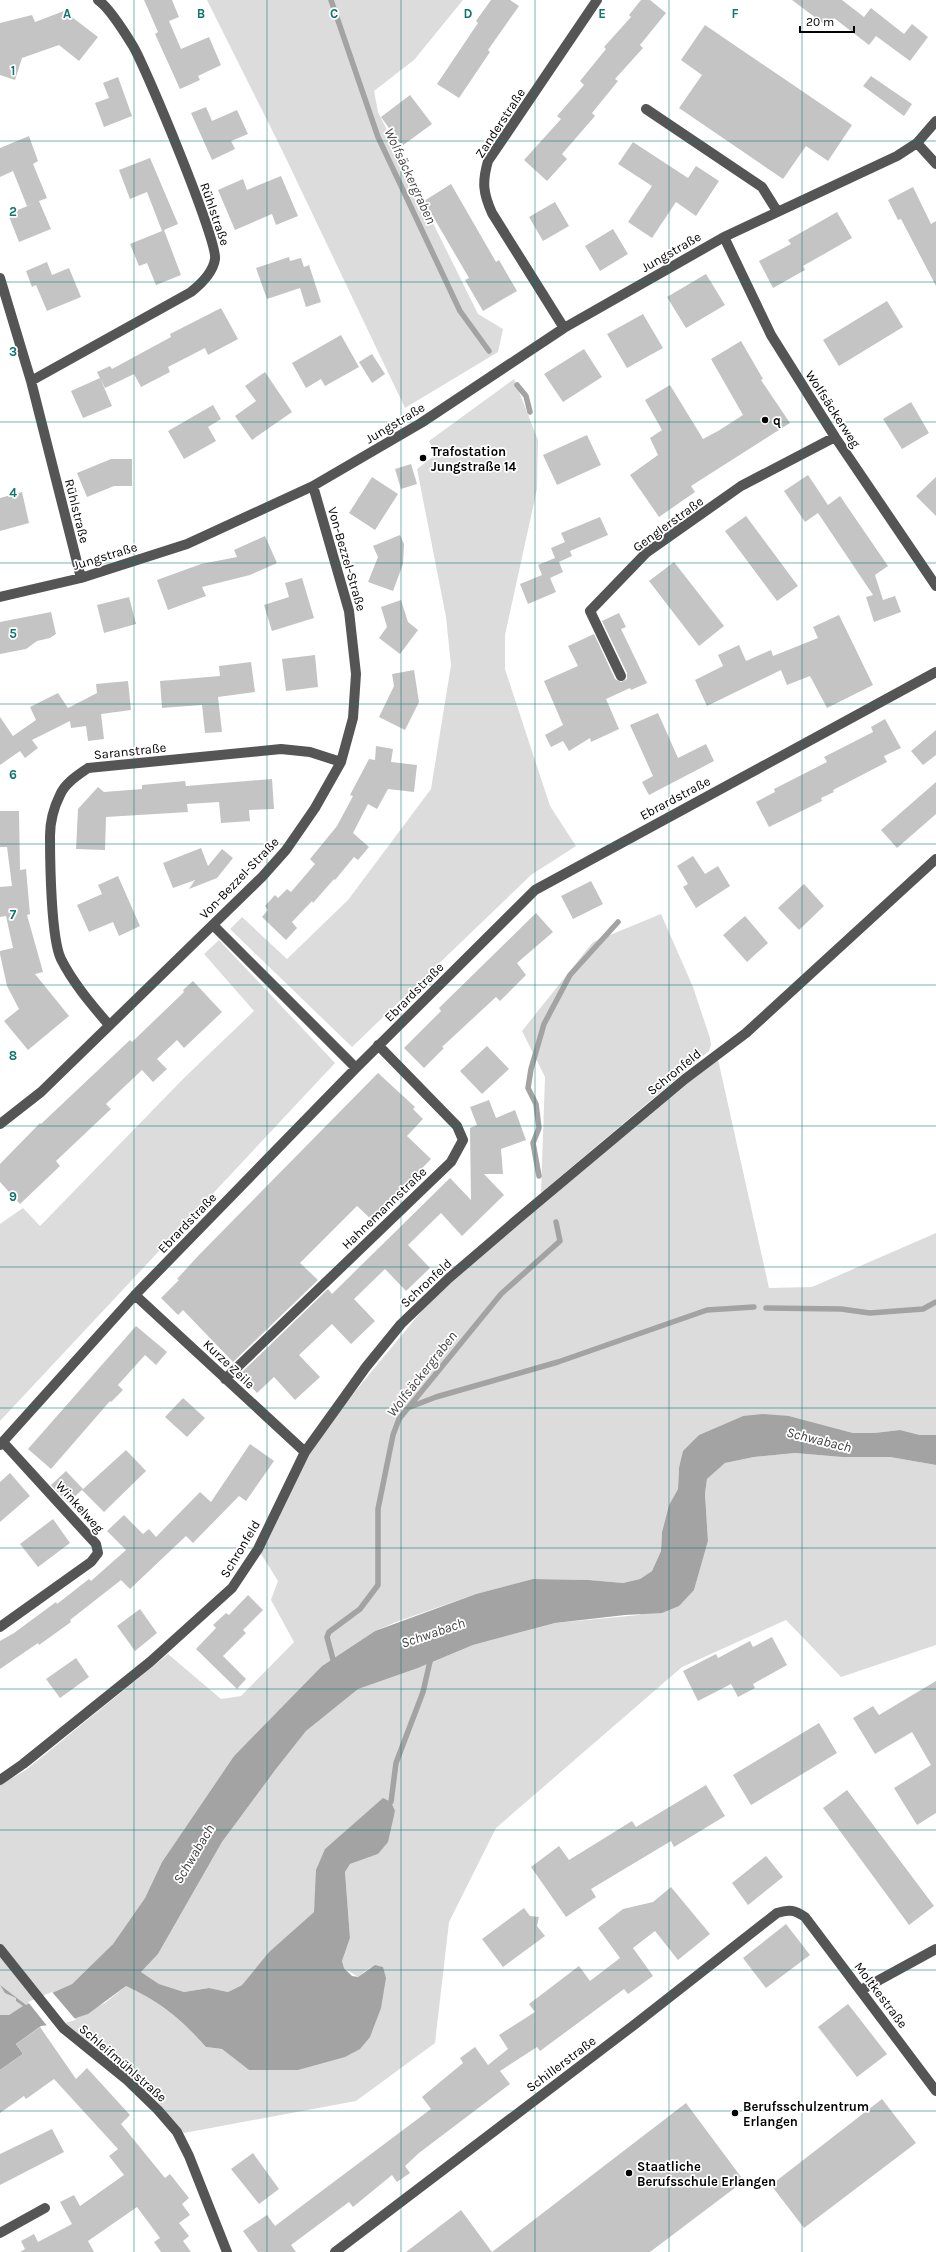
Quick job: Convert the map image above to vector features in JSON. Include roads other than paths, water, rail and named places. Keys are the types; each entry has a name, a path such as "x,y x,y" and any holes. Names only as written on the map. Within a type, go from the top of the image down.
{"street":[{"name":"Rühlstraße","path":"31,381 191,292 203,283 210,273 215,259 215,247 143,67 133,46 98,0"},
{"name":"Zanderstraße","path":"564,328 492,213 484,196 484,175 488,161 597,0"},
{"path":"646,109 762,187 776,211"},
{"name":"Jungstraße","path":"0,597 81,578 187,544 313,486 421,423 564,328 724,237 776,211 897,156 917,143 936,121"},
{"path":"917,143 936,164"},
{"name":"Wolfsäckerweg","path":"724,237 771,335 835,437 936,586"},
{"name":"Rühlstraße","path":"0,278 31,381 81,578"},
{"name":"Genglerstraße","path":"621,676 590,611 646,553 741,486 835,437"},
{"name":"Von-Bezzel-Straße","path":"0,1124 41,1092 262,877 286,850 315,808 341,762 353,718 355,681 349,611 313,486"},
{"name":"Ebrardstraße","path":"1,1443 135,1295 378,1045 535,890 936,672"},
{"name":"Saranstraße","path":"109,1025 83,994 61,958 55,933 50,835 54,812 60,793 73,778 88,768 282,749 310,752 341,762"},
{"name":"Schronfeld","path":"0,1780 23,1764 150,1662 232,1588 258,1549 305,1452 366,1367 401,1324 449,1278 685,1079 746,1033 936,859"},
{"path":"213,925 356,1068"},
{"name":"Hahnemannstraße","path":"225,1379 450,1162 463,1140 457,1126 378,1045"},
{"name":"Kurze Zeile","path":"135,1295 305,1452"},
{"name":"Winkelweg","path":"0,1627 91,1562 98,1554 96,1544 1,1443"},
{"name":"Schillerstraße","path":"335,2252 634,2025 777,1913 795,1910 805,1916"},
{"name":"Moltkestraße","path":"805,1916 936,2090"},
{"name":"Schleifmühlstraße","path":"0,1949 35,1996 63,2028 126,2079 158,2110 177,2132 189,2156 227,2252"},
{"path":"861,1990 936,1949"},
{"path":"0,2234 45,2208"}],"water":[{"name":"Schwabach","path":"763,1414 789,1416 853,1433 874,1433 900,1430 920,1435 936,1435 936,1465 890,1457 842,1457 795,1453 754,1457 725,1463 707,1479 705,1494 708,1541 694,1590 679,1606 662,1613 625,1615 555,1623 473,1645 418,1668 358,1689 306,1731 276,1769 222,1842 158,1954 141,1972 159,1984 184,1992 209,1988 228,1992 242,1985 269,1952 314,1912 316,1870 325,1849 383,1798 391,1802 395,1811 388,1842 378,1854 350,1864 345,1872 350,1938 342,1961 344,1968 352,1976 358,1977 375,1965 383,1967 386,1978 381,2008 370,2037 360,2049 345,2057 298,2070 249,2070 222,2049 206,2047 179,2019 170,2012 139,1992 126,1986 88,2014 57,2024 41,2026 16,2044 23,2054 0,2070 0,2015 9,2015 23,2006 16,2001 16,1998 5,1993 0,1985 26,2005 72,1984 113,1944 145,1898 162,1862 234,1756 322,1666 375,1631 476,1594 533,1579 589,1580 623,1583 640,1579 652,1571 661,1551 662,1532 669,1505 678,1489 679,1468 683,1451 699,1435 743,1416"}],"waterway":[{"name":"Wolfsäckergraben","path":"331,0 378,137 460,311 489,351"},
{"name":"Wolfsäckergraben","path":"517,385 526,396 530,412"},
{"name":"Wolfsäckergraben","path":"539,1176 533,1143 539,1128 536,1104 528,1088 531,1069 544,1024 570,975 618,922"},
{"name":"Wolfsäckergraben","path":"335,1667 327,1637 329,1632 360,1609 378,1585 378,1509 393,1435 399,1419 501,1294 560,1241 556,1222"},
{"path":"766,1308 841,1309 870,1313 923,1309 936,1302"},
{"path":"410,1407 436,1397 558,1362 707,1310 754,1307"},
{"path":"391,1802 396,1763 423,1692 431,1657"}],"place":[{"name":"q","path":"765,420"},
{"name":"Trafostation Jungstraße 14","path":"423,458"},
{"name":"Berufsschulzentrum Erlangen","path":"735,2113"},
{"name":"Staatliche Berufsschule Erlangen","path":"629,2173"}]}
